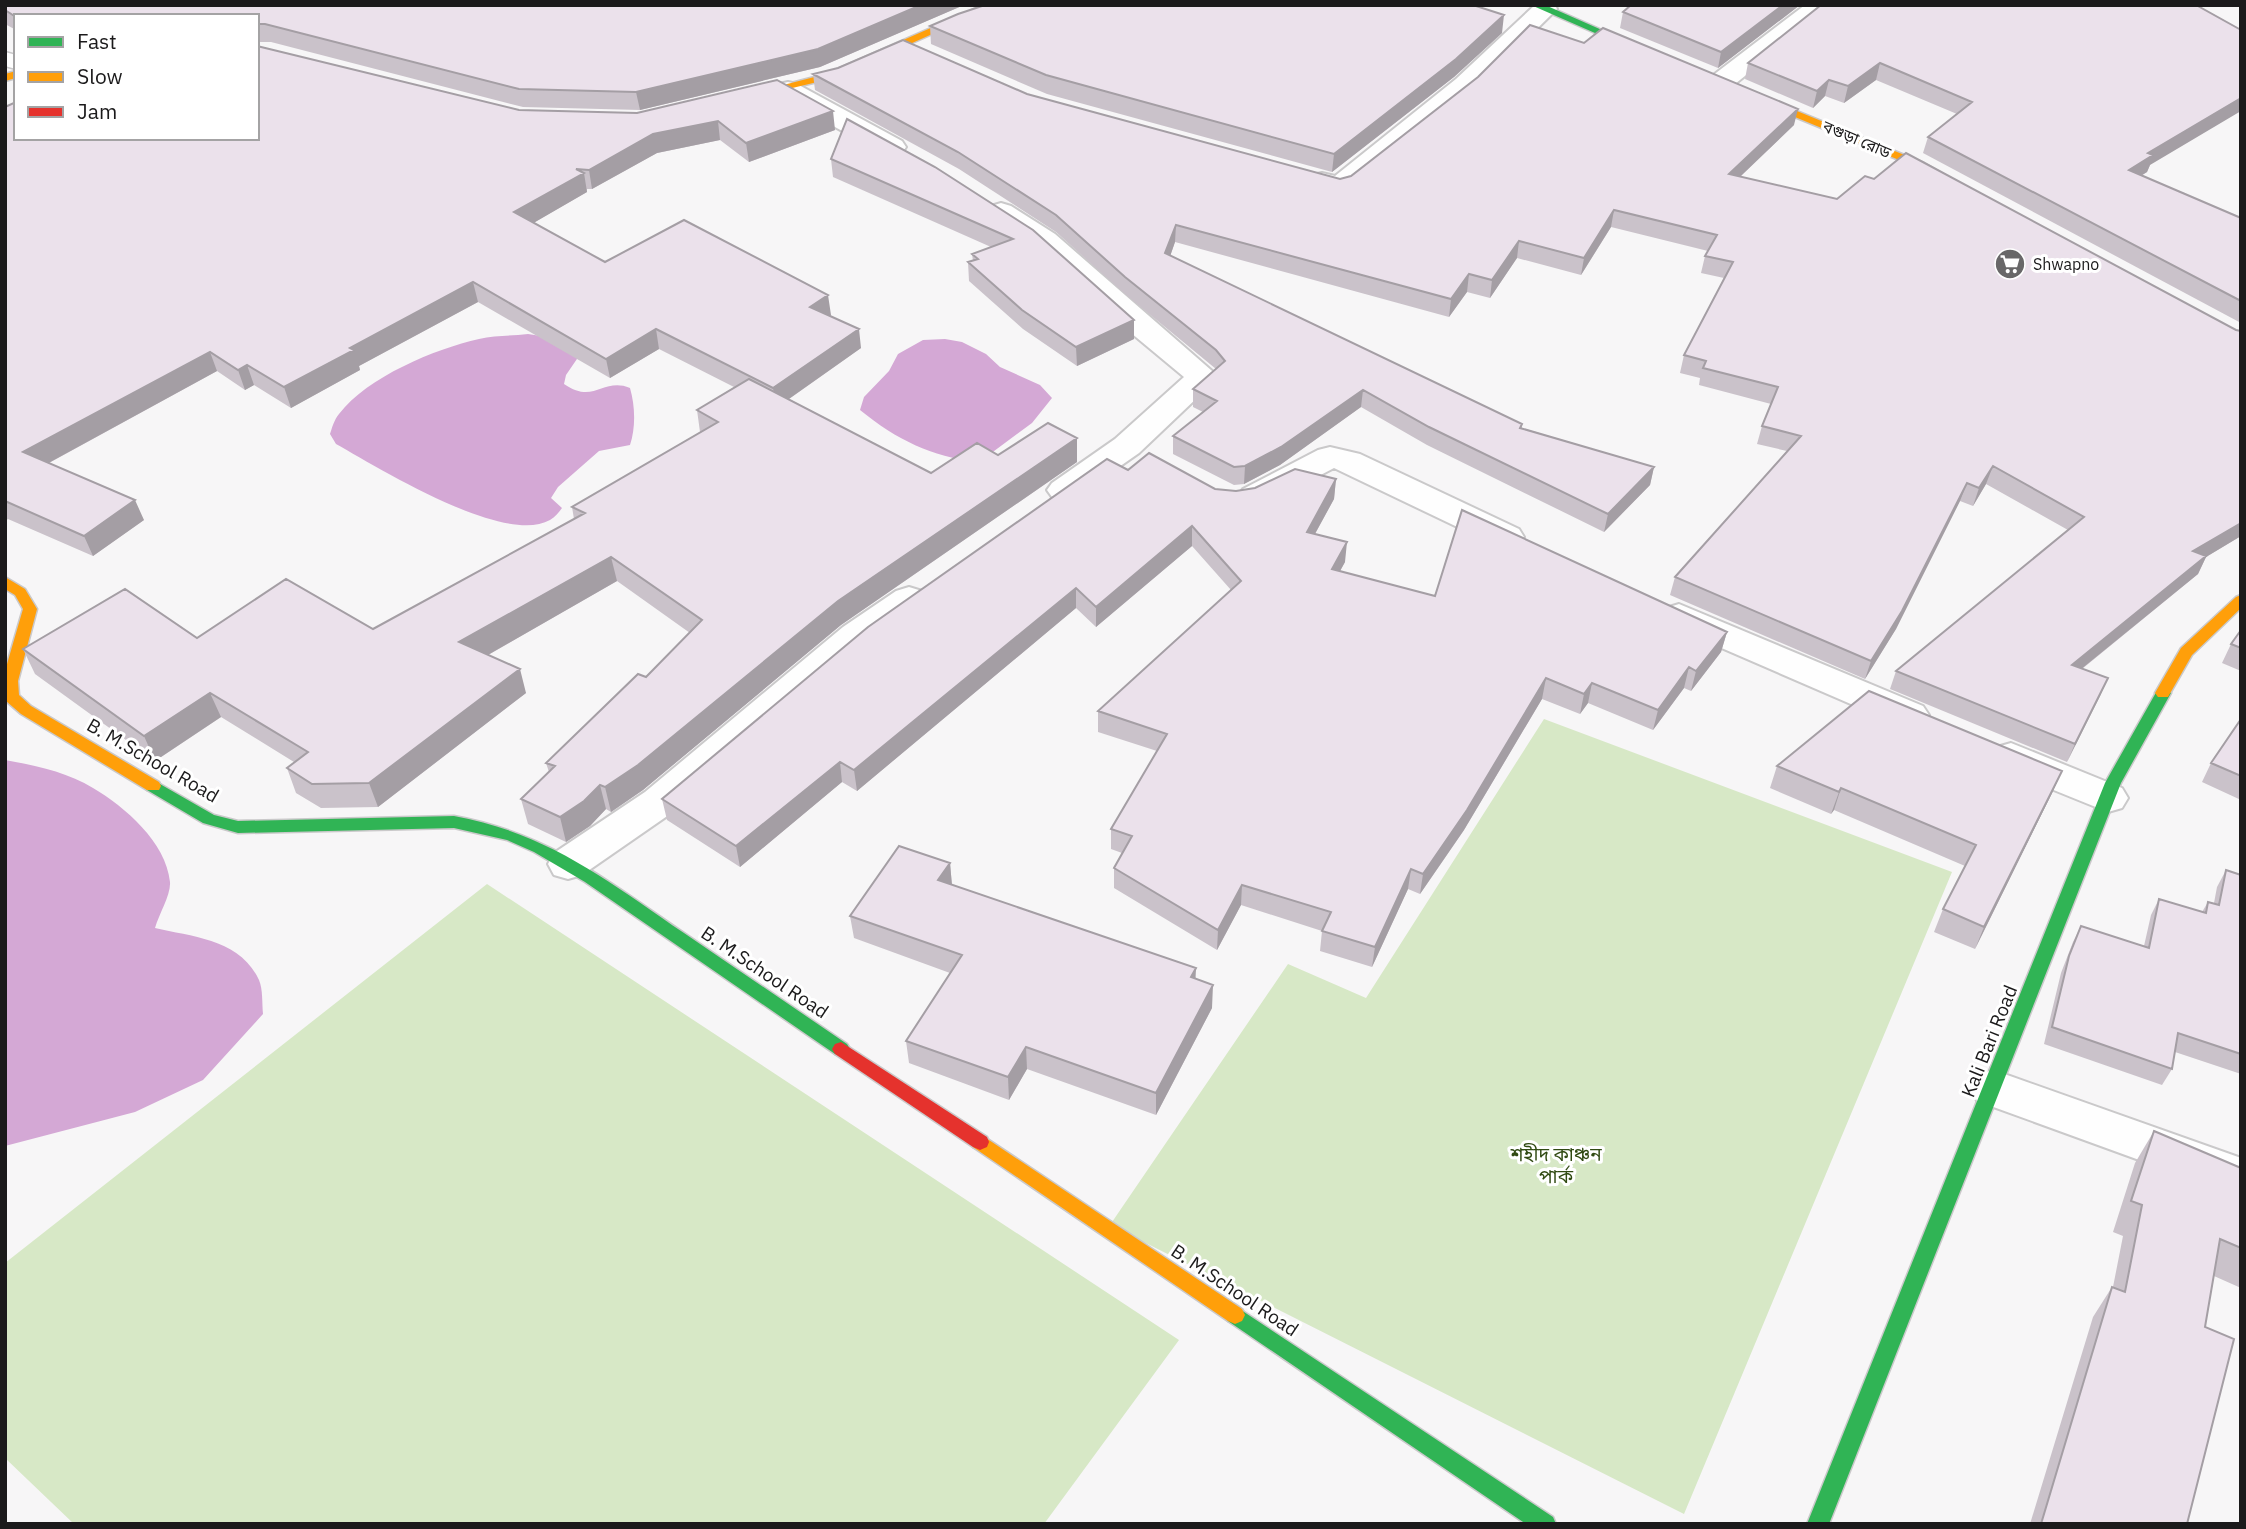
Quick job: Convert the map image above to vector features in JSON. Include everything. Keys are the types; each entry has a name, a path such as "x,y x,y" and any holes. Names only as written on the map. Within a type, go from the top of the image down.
{"street":[{"path":"720,102 830,76 992,5"},
{"path":"1715,80 1821,5"},
{"path":"1295,174 1338,185 1343,183 1465,85 1540,7 1658,56"},
{"path":"904,44 939,59"},
{"name":"বগুড়া রোড","path":"1715,80 1920,165 1967,191"},
{"path":"783,87 912,158"},
{"path":"980,198 1045,240 1112,302 1203,377 1127,446 1036,509"},
{"path":"1127,446 1160,464"},
{"path":"1227,499 1252,497 1330,457 1348,461 1537,551"},
{"path":"568,864 659,803 856,636 935,581"},
{"name":"B. M.School Road","path":"5,582 20,592 30,609 10,681 10,697 26,710 209,819 238,827 454,822 478,824 517,834 568,864 1545,1524"},
{"name":"Kali Bari Road","path":"1818,1524 2113,783 2186,652 2241,600"},
{"path":"1648,602 1945,730"},
{"path":"1983,746 2108,798"},
{"path":"1993,1088 2241,1178"}],"green space":[{"name":"শহীদ কাঞ্চন পার্ক","path":"1544,719 1952,872 1684,1514 1110,1225 1288,964 1366,998"},
{"path":"487,884 1179,1340 1044,1524 74,1524 5,1458 5,1263"}],"shaded area":[{"path":"528,334 560,339 579,356 566,375 564,384 583,392 613,386 630,388 633,402 634,424 630,445 599,451 558,487 551,498 562,508 550,520 529,525 473,514 381,470 336,444 330,434 337,416 351,401 366,388 403,366 479,339"},
{"path":"945,339 962,342 986,354 1000,367 1040,385 1052,398 1032,423 978,463 945,456 915,445 860,410 864,397 889,371 898,354 923,340"},
{"path":"5,760 61,773 83,782 118,805 142,827 161,853 170,882 167,899 155,928 214,942 240,956 251,966 259,980 263,1014 203,1080 135,1112 5,1146"}],"building":[{"path":"5,5 921,5 818,49 636,92 519,89 259,24 259,14 14,16 5,10"},
{"path":"985,5 1473,5 1504,15 1456,59 1334,154 1046,75 930,26"},
{"path":"1631,5 1783,5 1721,52 1623,12"},
{"path":"1821,5 2196,5 2241,30 2241,98 2148,153 2153,155 2129,170 2241,218 2241,301 1928,137 1972,102 1880,63 1848,86 1829,80 1817,91 1748,63"},
{"path":"1530,25 1584,43 1603,28 1798,109 1729,174 1837,199 1865,176 1874,179 1906,153 2241,331 2241,523 2193,551 2206,556 2072,665 2108,678 2075,744 1896,671 2084,517 1993,466 1979,488 1967,483 1902,611 1871,661 1675,577 1801,436 1762,426 1778,387 1703,368 1706,361 1684,355 1733,262 1705,256 1717,235 1614,210 1584,258 1519,241 1492,280 1469,274 1451,299 1176,225 1165,253 1522,424 1520,428 1654,467 1608,514 1429,427 1363,390 1281,447 1245,466 1234,467 1173,436 1217,401 1193,389 1225,361 1216,350 1125,277 1056,215 958,152 813,74 838,68 903,40 1027,94 1340,179 1351,176 1478,77"},
{"path":"259,46 519,110 637,113 777,80 833,111 746,143 718,121 653,134 589,170 576,169 584,173 514,212 605,262 684,220 828,295 810,307 859,329 773,388 656,329 606,359 473,282 284,387 247,365 238,370 210,352 23,452 135,500 84,536 5,501 5,107 14,103 14,140 259,140"},
{"path":"847,119 935,167 1033,230 1134,320 1076,347 1022,310 968,262 978,259 972,254 1013,239 831,159"},
{"path":"749,379 931,473 977,443 998,455 1048,423 1077,438 838,601 638,765 605,787 600,785 584,801 560,817 521,799 555,766 546,763 638,674 646,677 702,620 611,557 459,642 520,669 369,783 312,784 287,768 308,752 210,693 144,736 23,649 125,589 197,638 286,579 373,629 585,513 572,507 718,422 697,410"},
{"path":"1149,453 1215,489 1236,491 1255,488 1295,469 1336,479 1307,532 1347,542 1332,569 1435,596 1462,510 1727,632 1696,671 1689,667 1658,710 1592,683 1584,694 1546,678 1467,810 1423,874 1411,869 1375,947 1322,931 1331,912 1242,885 1218,930 1114,868 1132,836 1111,829 1167,734 1098,711 1241,581 1192,526 1096,607 1076,588 854,770 840,762 736,846 662,799 868,627 1107,459 1128,470"},
{"path":"2241,630 2241,648 2231,644"},
{"path":"1869,691 2062,771 1984,927 1943,909 1976,845 1841,788 1839,792 1777,766"},
{"path":"2241,719 2241,776 2211,763"},
{"path":"899,846 950,863 938,880 1196,968 1191,977 1213,985 1156,1093 1026,1047 1008,1077 906,1041 962,955 850,916"},
{"path":"2226,870 2241,875 2241,1054 2178,1033 2172,1069 2052,1027 2069,956 2081,926 2149,948 2159,899 2206,913 2208,902 2219,905"},
{"path":"2154,1131 2241,1168 2241,1248 2220,1239 2205,1327 2234,1339 2187,1524 2041,1524 2112,1287 2125,1292 2142,1205 2131,1201"}],"traffic: fast":[{"path":"1536,5 1647,52"},
{"path":"1818,1524 2113,783 2163,693"},
{"path":"153,786 209,819 238,827 454,822 513,836 540,848 591,878 841,1049"},
{"path":"1235,1315 1545,1524"}],"traffic: slow":[{"path":"738,98 830,76 992,5"},
{"path":"5,78 14,75"},
{"path":"1748,94 1920,165 1949,181"},
{"path":"5,582 20,592 30,609 10,681 11,697 26,710 153,786"},
{"path":"2163,693 2186,652 2241,600"},
{"path":"980,1142 1235,1315"}],"traffic: jam":[{"path":"841,1049 980,1142"}],"place":[{"name":"Shwapno","path":"2010,264"}]}
